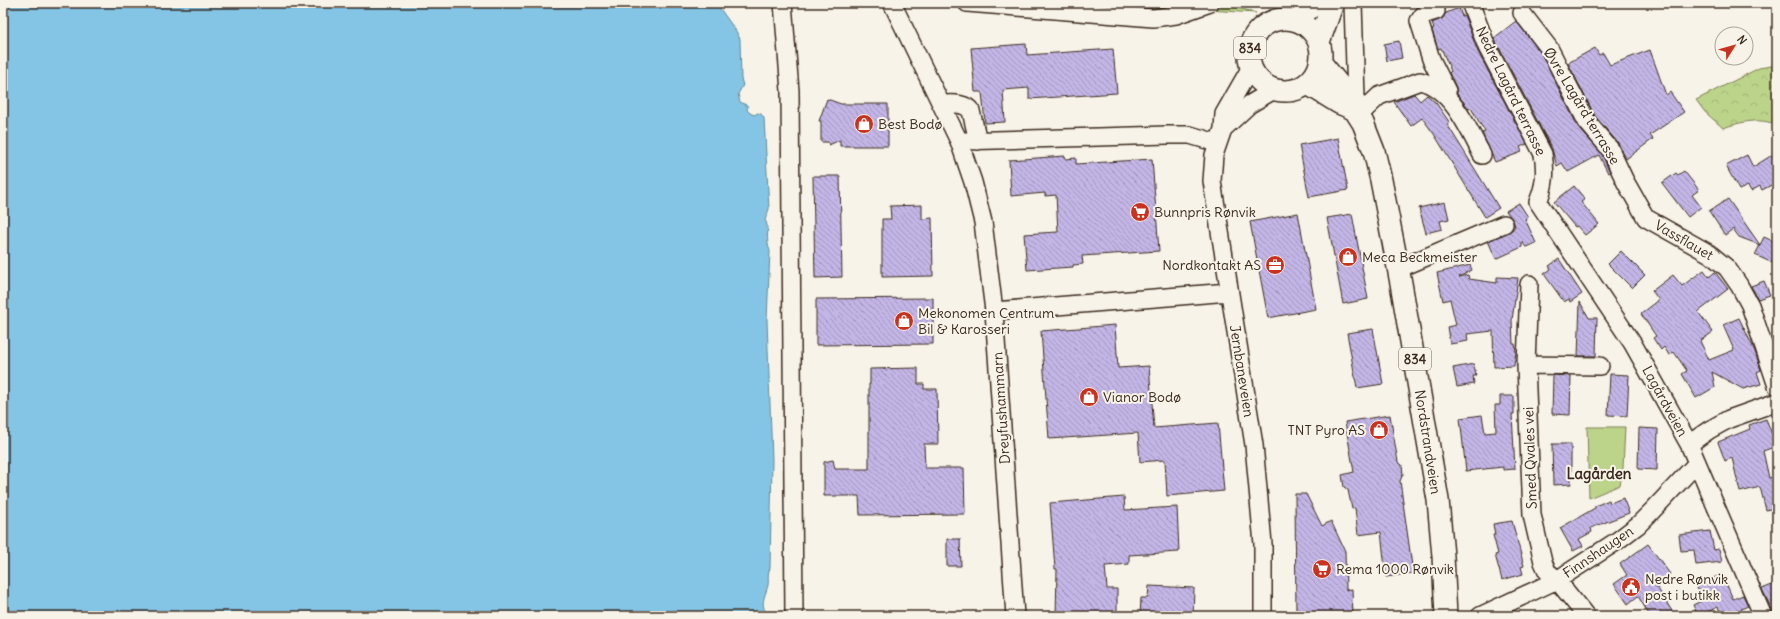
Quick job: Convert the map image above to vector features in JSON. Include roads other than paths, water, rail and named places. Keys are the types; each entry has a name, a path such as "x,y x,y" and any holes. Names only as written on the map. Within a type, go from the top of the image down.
{"main road":[{"path":"1294,20 1309,10 1315,3"},
{"path":"1319,42 1333,3"},
{"name":"834","path":"1274,90 1259,81 1251,67 1249,62 1250,44 1260,29 1274,20 1294,20"},
{"path":"1274,90 1284,92 1294,91 1308,84 1316,76 1321,63 1322,54 1319,42 1309,27 1294,20"},
{"name":"Nordstrandveien","path":"1321,63 1349,97 1356,113 1370,137 1374,151 1398,268 1438,500 1446,616"},
{"path":"1308,84 1356,113"}],"street":[{"path":"783,3 790,91 794,616"},
{"name":"Dreyfushammarn","path":"892,3 959,141 973,182 983,222 994,310 1015,616"},
{"path":"967,3 1048,6 1153,18 1176,15 1210,3"},
{"path":"1353,3 1356,113"},
{"name":"Nedre Lagård terrasse","path":"1471,5 1487,47 1543,154 1545,182 1538,202"},
{"path":"1436,11 1423,15 1419,21 1429,53 1447,91 1447,98"},
{"name":"Øvre Lagård terrasse","path":"1522,13 1549,48 1588,122 1610,149 1625,181"},
{"name":"Jernbaneveien","path":"1251,67 1224,114 1213,165 1212,191 1230,292 1254,445 1264,544 1263,616"},
{"path":"1356,113 1379,96 1420,81 1427,82 1447,98 1463,120 1482,155"},
{"path":"959,141 1168,135 1220,136 1250,104 1274,90"},
{"path":"942,104 961,104 969,108 973,118 978,141"},
{"name":"Vassflauet","path":"1625,181 1646,218 1710,254 1726,268 1739,285 1750,305 1777,386"},
{"name":"Lagårdveien","path":"1538,202 1633,344 1689,444 1762,616"},
{"path":"1398,268 1504,224"},
{"name":"Smed Qvales vei","path":"1529,284 1526,365 1532,515 1543,562 1547,570 1586,616"},
{"path":"994,310 1230,292"},
{"path":"1526,365 1600,366"},
{"path":"1689,444 1709,430 1729,419 1777,402"},
{"name":"Finnshaugen","path":"1480,616 1557,580 1638,525 1697,463"}],"water":[{"path":"3,3 716,3 740,39 741,79 743,85 738,94 740,102 748,106 747,110 750,113 754,115 758,113 761,114 764,118 769,209 765,220 770,251 767,320 772,460 770,568 768,585 763,604 768,616 3,616"}],"place":[{"name":"Best Bodø","path":"864,124"},
{"name":"Bunnpris Rønvik","path":"1140,212"},
{"name":"Meca Beckmeister","path":"1348,257"},
{"name":"Nordkontakt AS","path":"1275,265"},
{"name":"Mekonomen Centrum Bil & Karosseri","path":"904,321"},
{"name":"Vianor Bodø","path":"1089,397"},
{"name":"TNT Pyro AS","path":"1379,430"},
{"name":"Rema 1000 Rønvik","path":"1322,569"},
{"name":"Nedre Rønvik post i butikk","path":"1631,587"}],"district":[{"name":"Lagården","path":"1599,474"}]}
